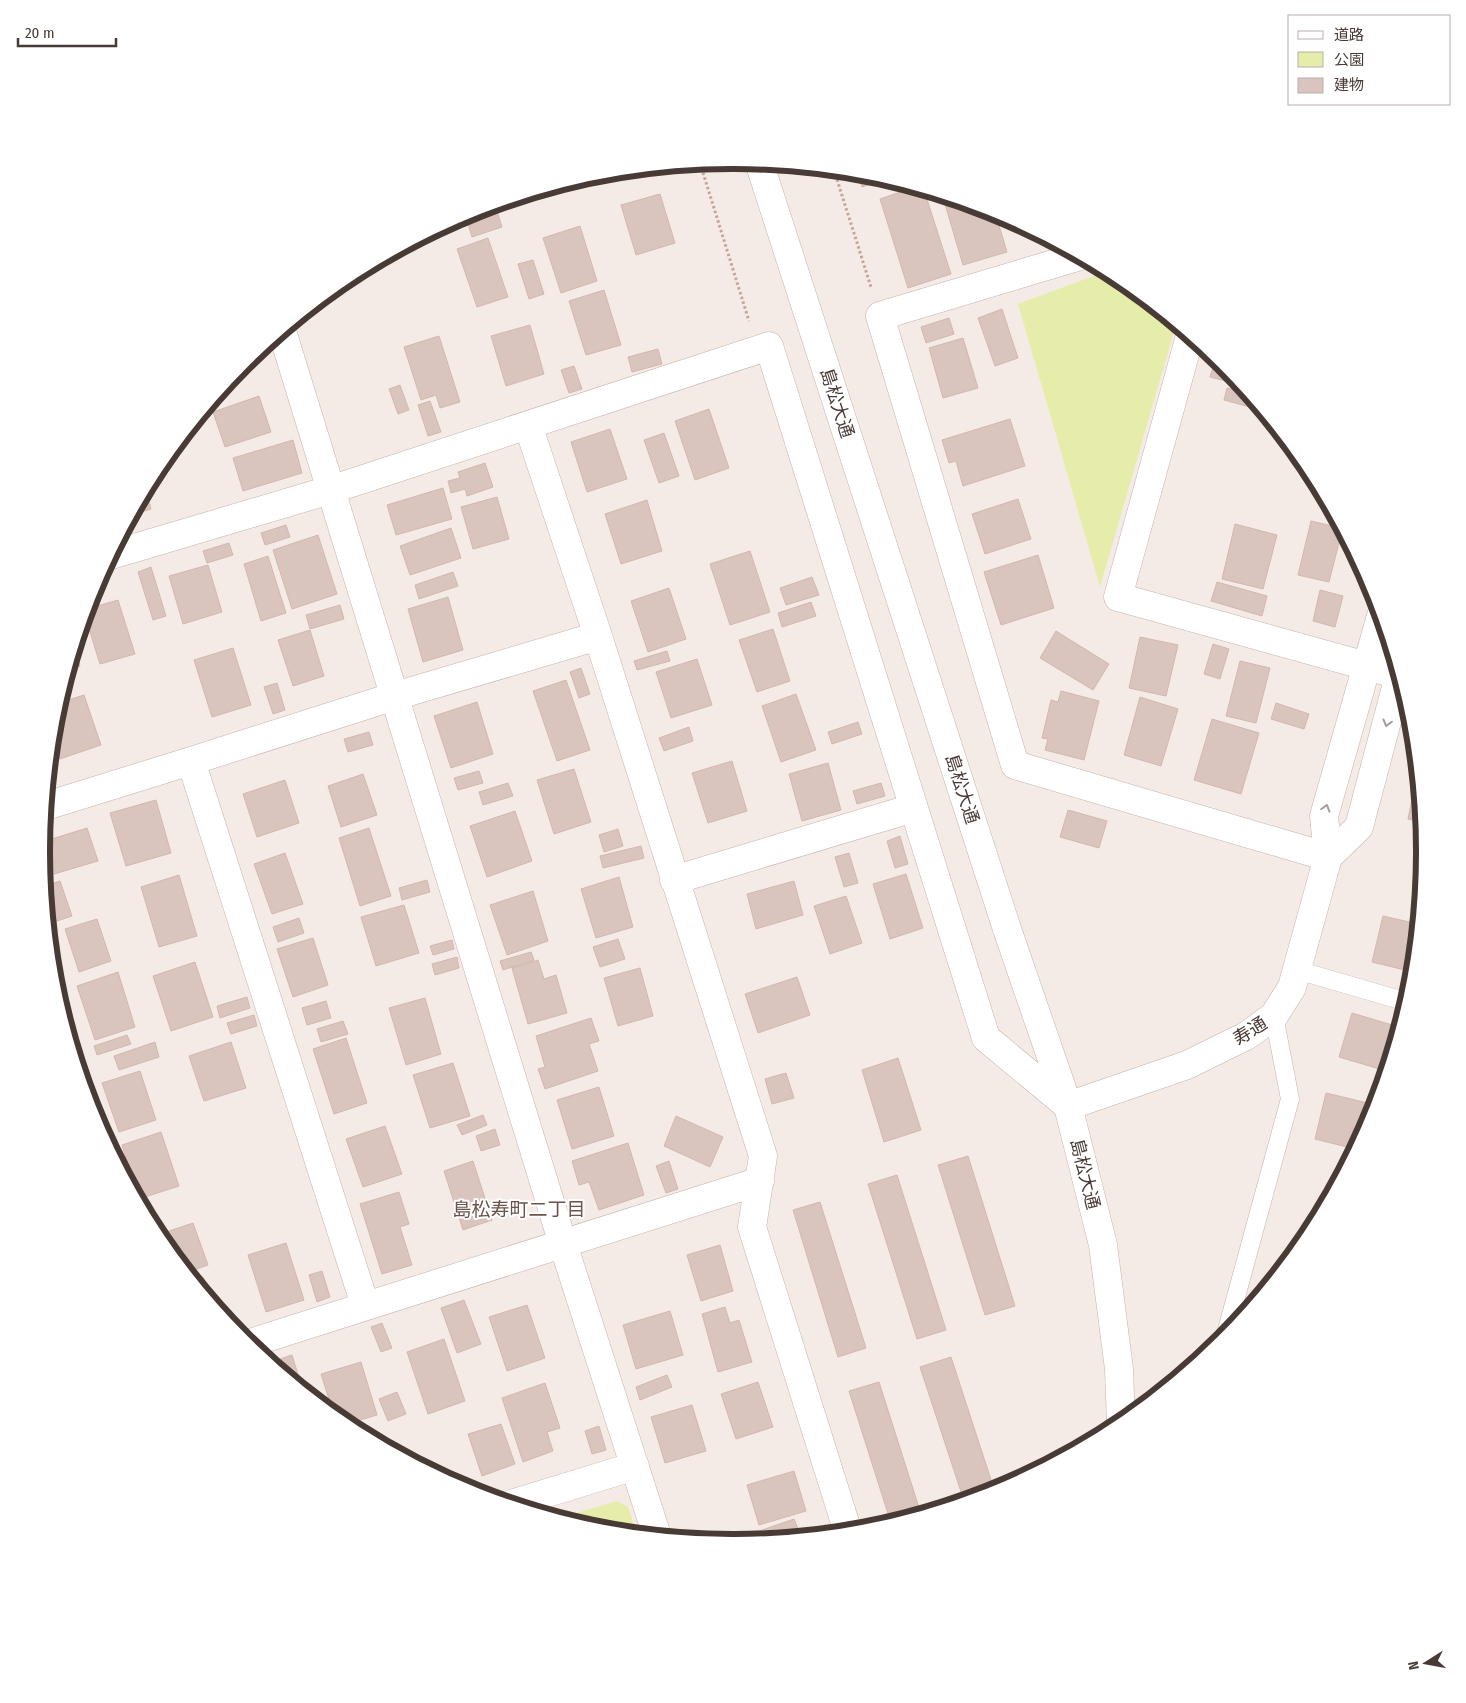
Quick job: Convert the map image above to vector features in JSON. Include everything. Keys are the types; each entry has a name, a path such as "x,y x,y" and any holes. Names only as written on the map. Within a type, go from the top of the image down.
{"street":[{"name":"島松大通","path":"761,169 1007,929 1068,1106 1102,1245 1119,1369 1120,1414"},
{"path":"1071,259 880,316 1015,765 1328,856 1359,827 1396,688"},
{"path":"284,337 563,1244 655,1530"},
{"path":"1188,343 1118,597 1393,674"},
{"path":"118,553 330,490 769,346 986,1038 1068,1106"},
{"path":"528,425 598,636 763,1156 752,1227 846,1525"},
{"name":"寿通","path":"1068,1106 1187,1065 1246,1036 1274,1016 1292,987 1328,856 1324,816 1378,627"},
{"path":"51,804 395,696 598,636"},
{"path":"191,761 365,1306"},
{"path":"674,880 913,808"},
{"path":"257,1341 760,1181"},
{"path":"522,1501 635,1466"}],"lane":[{"path":"1297,970 1400,1000"},
{"path":"1230,1320 1290,1099 1274,1016"}],"path":[{"path":"702,169 758,350"},
{"path":"836,177 880,316"}],"green space":[{"path":"1097,275 1149,310 1174,331 1100,587 1018,304"},
{"path":"617,1501 628,1507 635,1527 600,1521 572,1515"}],"building":[{"path":"860,181 871,183 871,184 862,187"},
{"path":"904,191 926,197 951,274 908,288 880,199"},
{"path":"660,194 675,243 636,255 621,205"},
{"path":"945,204 953,205 998,222 1007,252 963,265"},
{"path":"497,211 502,227 472,237 468,222"},
{"path":"580,226 597,281 561,293 543,238"},
{"path":"488,238 508,297 477,307 457,249"},
{"path":"533,260 544,294 529,299 518,264"},
{"path":"604,290 621,345 586,355 569,301"},
{"path":"1002,309 1018,358 995,366 978,318"},
{"path":"949,318 954,334 926,343 921,327"},
{"path":"530,325 544,374 506,386 491,336"},
{"path":"439,336 460,402 440,408 436,395 421,400 404,347"},
{"path":"963,338 978,388 943,398 929,348"},
{"path":"658,349 662,364 632,372 628,357"},
{"path":"574,366 582,389 569,393 561,370"},
{"path":"1213,366 1228,382 1210,377"},
{"path":"400,385 409,410 398,414 389,389"},
{"path":"1227,388 1237,390 1250,407 1224,400"},
{"path":"259,396 271,432 225,447 213,412"},
{"path":"430,401 441,432 428,436 418,405"},
{"path":"709,409 729,468 695,480 675,421"},
{"path":"1010,419 1025,466 963,486 956,461 949,463 942,440"},
{"path":"610,429 627,479 587,492 571,442"},
{"path":"664,433 679,476 659,483 644,440"},
{"path":"293,440 302,473 243,491 233,458"},
{"path":"485,463 493,487 467,496 465,489 451,493 448,481 460,478 458,472"},
{"path":"443,488 452,519 396,535 387,505"},
{"path":"497,497 509,539 473,549 461,507"},
{"path":"148,499 151,509 141,512"},
{"path":"1018,499 1031,539 985,554 972,514"},
{"path":"647,500 662,551 621,564 605,514"},
{"path":"1311,521 1333,526 1340,539 1329,582 1298,575"},
{"path":"1235,524 1277,535 1263,589 1222,579"},
{"path":"286,525 290,537 265,545 261,533"},
{"path":"451,528 461,558 410,575 400,546"},
{"path":"318,535 337,594 292,609 273,550"},
{"path":"229,543 233,555 207,563 203,551"},
{"path":"750,551 770,612 730,625 710,564"},
{"path":"1038,555 1054,608 1001,625 984,572"},
{"path":"268,556 286,613 261,621 244,564"},
{"path":"208,565 222,612 183,624 169,576"},
{"path":"151,567 166,616 153,620 138,572"},
{"path":"453,572 458,586 419,599 415,585"},
{"path":"812,577 819,595 786,605 780,588"},
{"path":"1217,582 1267,596 1262,616 1211,601"},
{"path":"669,588 686,639 648,652 631,601"},
{"path":"1320,590 1343,596 1335,627 1313,621"},
{"path":"448,597 463,650 423,662 408,609"},
{"path":"118,600 135,654 100,664 88,626 96,606"},
{"path":"811,602 816,616 782,627 778,613"},
{"path":"340,605 344,619 310,629 306,615"},
{"path":"773,629 790,681 757,692 739,640"},
{"path":"310,630 324,676 293,686 278,640"},
{"path":"1056,631 1109,664 1093,690 1040,658"},
{"path":"1140,637 1178,645 1166,696 1129,688"},
{"path":"1213,644 1229,649 1220,679 1204,674"},
{"path":"233,648 251,705 212,717 194,660"},
{"path":"667,651 670,661 637,670 634,661"},
{"path":"78,659 80,666 75,668"},
{"path":"697,659 712,705 671,718 656,672"},
{"path":"1240,661 1270,668 1256,723 1226,716"},
{"path":"581,668 590,694 579,698 570,672"},
{"path":"566,680 590,750 557,761 533,691"},
{"path":"277,683 285,710 273,714 264,687"},
{"path":"1061,691 1099,701 1084,760 1045,750 1048,739 1042,738 1051,700 1058,702"},
{"path":"796,694 816,750 781,762 762,706"},
{"path":"84,695 101,745 60,759 58,752 67,700"},
{"path":"1140,697 1178,709 1161,766 1124,755"},
{"path":"477,702 493,754 451,768 434,716"},
{"path":"1276,703 1309,714 1304,729 1271,719"},
{"path":"1212,719 1259,733 1241,794 1194,780"},
{"path":"858,722 862,734 832,744 828,732"},
{"path":"689,727 693,741 664,751 659,738"},
{"path":"369,732 373,745 348,752 344,739"},
{"path":"732,761 747,811 708,823 692,773"},
{"path":"828,763 841,810 802,821 789,774"},
{"path":"574,769 591,822 554,834 537,780"},
{"path":"479,771 483,783 458,790 454,778"},
{"path":"363,774 377,815 341,827 328,786"},
{"path":"285,780 299,823 257,837 243,794"},
{"path":"508,783 513,796 483,805 479,792"},
{"path":"881,783 885,796 857,804 853,791"},
{"path":"1413,793 1415,821 1408,819"},
{"path":"156,800 171,853 126,866 110,813"},
{"path":"1068,810 1107,821 1099,848 1060,837"},
{"path":"515,811 532,861 487,877 470,826"},
{"path":"87,828 98,861 51,875 50,839"},
{"path":"369,828 391,896 360,906 339,838"},
{"path":"618,829 623,846 604,852 599,835"},
{"path":"900,836 908,864 895,868 887,841"},
{"path":"641,846 644,858 603,868 600,856"},
{"path":"285,853 303,904 272,914 254,864"},
{"path":"849,853 858,883 844,887 835,857"},
{"path":"906,874 923,928 890,939 873,884"},
{"path":"179,875 197,936 159,947 141,887"},
{"path":"619,877 633,927 596,938 581,889"},
{"path":"427,880 430,892 402,900 399,888"},
{"path":"60,881 72,916 54,922 51,884"},
{"path":"794,881 803,915 756,929 747,894"},
{"path":"533,891 548,941 507,955 490,905"},
{"path":"846,896 862,943 830,954 814,906"},
{"path":"404,905 419,953 376,966 361,917"},
{"path":"1383,916 1412,923 1405,970 1372,962"},
{"path":"299,918 304,933 278,942 273,927"},
{"path":"97,919 111,961 79,972 65,929"},
{"path":"313,938 328,985 293,997 277,949"},
{"path":"618,939 625,959 600,967 593,947"},
{"path":"452,940 454,949 433,955 430,946"},
{"path":"531,952 534,960 503,970 500,961"},
{"path":"457,957 459,968 435,975 432,964"},
{"path":"538,960 544,979 556,975 567,1013 528,1024 512,968"},
{"path":"195,962 213,1017 171,1031 153,976"},
{"path":"640,968 653,1016 618,1026 604,978"},
{"path":"118,972 135,1027 95,1040 77,986"},
{"path":"797,977 810,1015 758,1033 745,994"},
{"path":"247,997 250,1008 220,1018 217,1006"},
{"path":"425,998 441,1054 406,1065 389,1008"},
{"path":"326,1001 331,1018 307,1025 302,1008"},
{"path":"1352,1013 1394,1025 1380,1069 1339,1057"},
{"path":"254,1015 257,1026 231,1034 227,1023"},
{"path":"591,1018 599,1041 589,1044 598,1071 545,1089 538,1069 545,1067 536,1036"},
{"path":"343,1021 348,1034 321,1042 317,1029"},
{"path":"127,1035 131,1044 97,1055 94,1046"},
{"path":"346,1038 367,1103 334,1114 313,1049"},
{"path":"155,1042 159,1057 119,1070 114,1056"},
{"path":"231,1042 246,1088 204,1101 189,1056"},
{"path":"898,1058 921,1130 884,1142 862,1070"},
{"path":"453,1063 470,1116 430,1128 413,1075"},
{"path":"140,1071 156,1120 119,1132 102,1083"},
{"path":"786,1073 794,1098 772,1104 765,1079"},
{"path":"599,1087 614,1136 572,1149 557,1100"},
{"path":"1326,1093 1368,1103 1349,1147 1315,1139"},
{"path":"483,1115 487,1125 462,1135 457,1125"},
{"path":"676,1116 723,1137 710,1167 664,1146"},
{"path":"385,1126 402,1174 363,1187 346,1139"},
{"path":"495,1129 500,1145 481,1151 476,1136"},
{"path":"161,1132 179,1186 145,1197 131,1173 122,1145"},
{"path":"628,1143 644,1195 599,1210 589,1182 579,1185 572,1161"},
{"path":"968,1156 1015,1306 985,1315 938,1165"},
{"path":"473,1161 492,1220 463,1230 444,1171"},
{"path":"669,1161 678,1189 666,1193 656,1166"},
{"path":"897,1175 946,1330 917,1339 868,1184"},
{"path":"399,1192 409,1224 400,1227 412,1265 382,1274 360,1204"},
{"path":"820,1202 866,1348 838,1357 793,1210"},
{"path":"193,1223 208,1265 193,1270 166,1232"},
{"path":"286,1243 304,1300 266,1312 248,1255"},
{"path":"720,1245 733,1291 701,1301 687,1255"},
{"path":"322,1271 330,1297 317,1302 309,1275"},
{"path":"203,1277 207,1286 200,1278"},
{"path":"464,1300 481,1344 457,1353 441,1308"},
{"path":"527,1305 545,1358 507,1371 489,1317"},
{"path":"725,1307 730,1323 739,1320 752,1362 718,1372 702,1314"},
{"path":"670,1311 683,1355 636,1369 623,1325"},
{"path":"382,1323 392,1348 381,1352 371,1327"},
{"path":"444,1339 465,1401 428,1414 407,1352"},
{"path":"292,1355 299,1378 283,1365 278,1360"},
{"path":"951,1357 992,1484 962,1495 920,1367"},
{"path":"361,1362 377,1415 357,1421 330,1402 321,1374"},
{"path":"667,1375 672,1387 640,1400 636,1387"},
{"path":"758,1382 773,1427 736,1439 721,1394"},
{"path":"879,1382 919,1508 889,1516 849,1391"},
{"path":"545,1383 560,1428 547,1432 553,1451 523,1462 502,1398"},
{"path":"397,1392 406,1414 388,1421 379,1399"},
{"path":"692,1405 706,1451 665,1463 651,1417"},
{"path":"501,1424 515,1464 482,1476 468,1434"},
{"path":"599,1426 606,1450 592,1454 585,1431"},
{"path":"794,1471 806,1511 759,1525 747,1485"},
{"path":"794,1519 799,1531 778,1533 752,1534"}],"district":[{"name":"島松寿町二丁目","path":"519,1209"}]}
